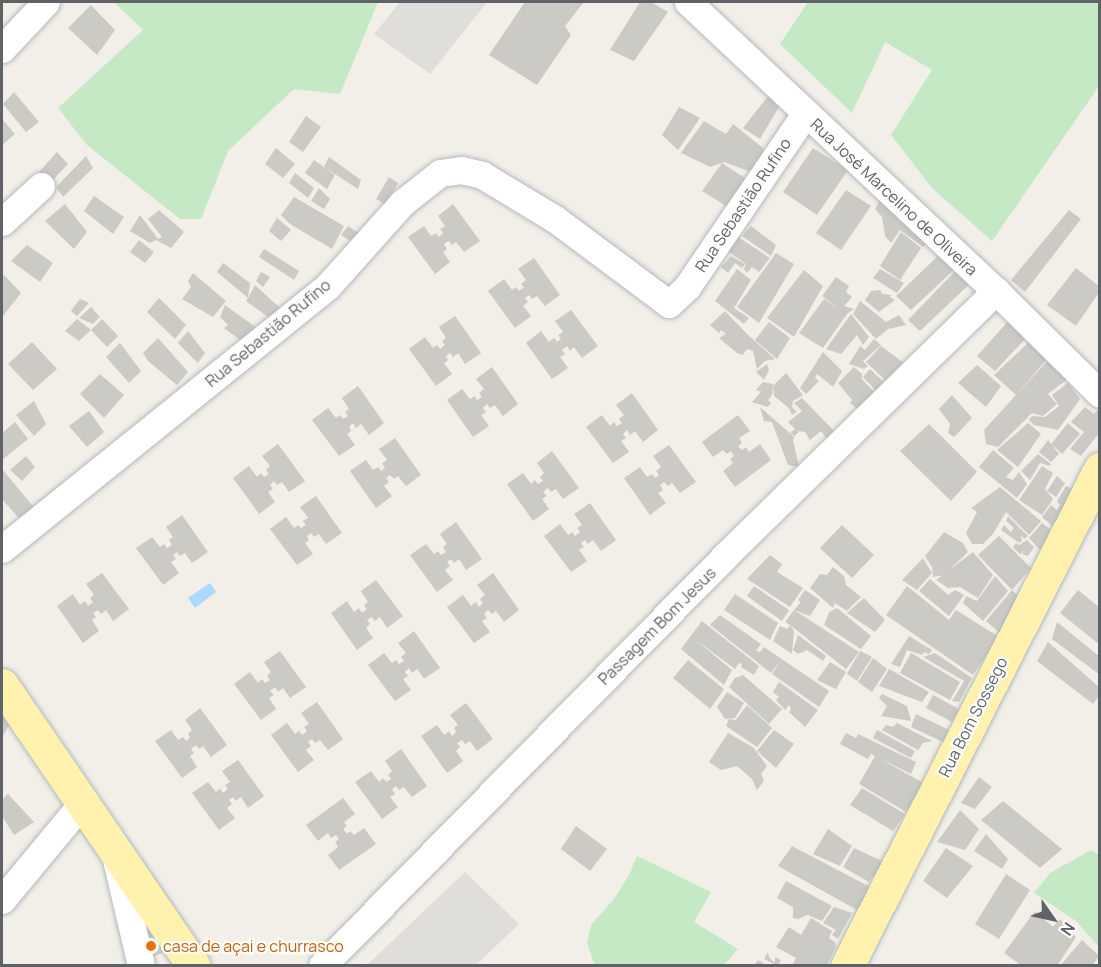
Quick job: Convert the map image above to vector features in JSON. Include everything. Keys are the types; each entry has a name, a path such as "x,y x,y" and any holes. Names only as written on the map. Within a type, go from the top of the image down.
{"main road":[{"name":"Rua Bom Sossego","path":"847,966 1100,469"},
{"path":"2,685 194,966"}],"street":[{"path":"2,49 46,2"},
{"name":"Rua José Marcelino de Oliveira","path":"688,2 996,291 1100,394"},
{"name":"Rua Sebastião Rufino","path":"2,549 327,287 402,203 440,173 461,170 482,176 555,219 669,304 687,287 805,114"},
{"path":"2,222 41,186"},
{"name":"Passagem Bom Jesus","path":"322,966 726,555 996,291"},
{"path":"2,900 83,802"},
{"path":"113,846 141,966"}],"shaded area":[{"path":"400,2 487,2 430,74 374,34"},
{"path":"465,872 519,924 476,965 367,965"}],"green space":[{"path":"114,2 378,2 340,94 294,89 228,151 201,219 180,219 87,145 58,108 143,30"},
{"path":"808,2 1099,2 1099,86 992,241 932,188 891,135 932,70 885,42 852,113 780,44"},
{"path":"1091,850 1099,855 1099,947 1076,921 1034,893 1050,873"},
{"path":"637,856 711,892 694,922 738,949 724,965 599,966 594,963 587,943 591,925 614,899 629,875"}],"water":[{"path":"210,583 216,592 195,608 188,598"}],"building":[{"path":"525,2 584,2 565,26 571,35 537,85 489,55"},
{"path":"640,2 651,2 668,12 634,61 610,50"},
{"path":"91,5 115,30 97,55 68,28"},
{"path":"772,91 782,102 760,139 743,128"},
{"path":"14,92 39,122 26,132 3,104"},
{"path":"679,107 700,118 678,150 662,135"},
{"path":"306,116 321,127 303,152 289,142"},
{"path":"2,119 15,134 2,145"},
{"path":"704,121 726,134 733,124 763,148 764,157 756,174 724,162 710,167 681,153"},
{"path":"276,148 295,164 283,178 265,164"},
{"path":"813,148 848,170 817,215 783,192"},
{"path":"57,152 68,164 49,184 39,172"},
{"path":"86,156 93,168 63,197 56,187"},
{"path":"329,157 361,180 358,189 324,167"},
{"path":"314,160 335,175 327,189 305,173"},
{"path":"722,163 748,180 729,208 702,191"},
{"path":"295,173 314,188 308,198 289,183"},
{"path":"389,177 398,183 386,205 376,199"},
{"path":"319,188 330,199 324,209 311,201"},
{"path":"846,190 871,206 841,250 816,233"},
{"path":"884,193 927,242 923,247 900,230 891,243 885,236 882,217 875,209"},
{"path":"94,196 124,217 113,234 84,211"},
{"path":"294,197 344,226 332,249 290,224 281,215"},
{"path":"65,204 87,232 74,249 45,221"},
{"path":"453,204 480,241 464,252 456,242 452,245 449,241 444,244 447,249 443,252 450,262 435,274 408,237 424,226 431,236 436,233 439,237 443,233 440,229 445,226 438,216"},
{"path":"159,210 184,232 171,248 156,240 150,243 130,231 140,215 158,239 162,237 148,219"},
{"path":"1069,210 1081,219 1025,292 1011,280"},
{"path":"277,218 291,230 281,241 269,231"},
{"path":"348,226 360,234 352,242 341,235"},
{"path":"751,226 776,245 771,256 742,236"},
{"path":"901,232 921,248 900,280 880,266"},
{"path":"738,237 770,258 759,272 752,267 747,273 744,269 746,264 727,251"},
{"path":"139,240 154,252 145,263 130,252"},
{"path":"27,245 53,263 40,282 11,261"},
{"path":"264,249 299,271 294,280 259,257"},
{"path":"776,253 794,264 759,323 737,307"},
{"path":"939,255 956,268 911,310 896,296"},
{"path":"731,256 745,264 742,268 735,263 728,273 721,267"},
{"path":"534,258 560,295 545,306 537,296 532,299 529,295 525,298 528,302 523,306 531,316 515,328 488,291 504,279 512,290 516,287 519,291 524,287 521,284 526,280 518,269"},
{"path":"223,263 250,283 248,298 217,272"},
{"path":"960,266 974,280 920,331 908,320"},
{"path":"1076,268 1100,287 1100,291 1076,326 1047,305"},
{"path":"737,269 751,280 734,308 749,318 744,324 715,301"},
{"path":"880,269 904,283 897,293 873,278"},
{"path":"804,270 823,286 794,337 767,318"},
{"path":"261,272 270,277 263,287 256,281"},
{"path":"193,273 226,301 213,317 182,299 191,287 188,281"},
{"path":"4,275 21,293 3,316 2,277"},
{"path":"836,277 849,286 846,292 852,297 844,306 854,309 847,314 823,348 799,333 824,299 838,308 822,296"},
{"path":"255,285 280,308 271,319 246,301"},
{"path":"880,290 882,294 891,295 890,297 895,300 879,312 865,300 871,291"},
{"path":"159,298 186,325 175,339 147,312"},
{"path":"80,299 89,303 77,316 71,311"},
{"path":"860,301 886,322 899,315 906,325 888,329 876,339 853,314"},
{"path":"225,305 258,329 244,343 224,328 228,325 220,317"},
{"path":"91,307 100,317 93,324 79,318"},
{"path":"571,310 598,346 582,358 574,347 570,351 567,346 562,350 565,354 560,357 568,368 552,379 526,343 541,331 549,342 554,338 557,342 561,339 558,335 563,332 555,321"},
{"path":"725,311 775,359 765,361 757,369 753,351 747,349 743,355 737,353 719,338 726,334 721,330 719,333 710,325"},
{"path":"851,314 869,337 863,345 857,335 841,354 826,349"},
{"path":"455,316 481,353 465,364 458,353 453,357 450,353 446,356 448,360 444,363 452,374 436,386 409,349 425,337 433,348 437,345 440,349 445,345 442,341 446,338 439,327"},
{"path":"77,319 91,330 79,341 65,331"},
{"path":"102,319 118,336 107,347 91,330"},
{"path":"1009,320 1026,338 995,371 977,356"},
{"path":"769,322 790,338 777,359 755,340"},
{"path":"188,331 205,353 198,363 178,343"},
{"path":"158,338 188,372 177,385 148,361 143,353"},
{"path":"874,339 881,345 863,361 868,366 864,369 849,364 860,346 865,350"},
{"path":"1030,341 1048,358 1016,395 994,375"},
{"path":"32,342 57,369 33,390 8,364"},
{"path":"120,343 141,371 129,383 106,357"},
{"path":"881,346 904,363 886,381 866,362"},
{"path":"823,352 842,371 833,387 817,374 815,378 819,381 806,394 800,388"},
{"path":"1049,359 1070,377 1048,394 1057,404 1043,416 1032,413 998,447 986,444 984,430"},
{"path":"767,364 769,370 764,380 756,372"},
{"path":"977,365 1001,386 986,407 958,383"},
{"path":"492,367 518,404 503,416 495,405 490,408 487,404 483,408 486,412 481,415 489,426 473,437 447,400 462,389 470,399 475,396 477,400 482,397 479,393 484,389 476,379"},
{"path":"854,367 862,374 862,379 874,392 862,412 850,403 852,400 838,383"},
{"path":"870,369 891,389 879,394 863,377"},
{"path":"786,373 803,395 793,401 792,407 797,412 792,415 789,408 774,396 773,386"},
{"path":"100,374 124,395 104,418 80,394"},
{"path":"1077,378 1100,404 1100,432 1081,456 1070,449 1084,432 1071,422 1085,407 1094,414 1099,408 1072,385"},
{"path":"763,382 773,384 772,395 768,400 771,403 768,407 752,402 761,392 756,390"},
{"path":"1068,383 1080,399 1058,430 1034,425 1029,420 1032,416 1045,417 1059,406 1052,395"},
{"path":"358,386 384,423 369,435 361,424 356,428 353,423 349,427 351,431 347,434 355,445 339,456 312,420 328,408 336,418 340,415 343,419 348,416 345,412 349,409 342,398"},
{"path":"632,393 658,430 643,442 635,431 630,435 627,430 623,434 626,438 621,441 629,452 613,463 586,427 602,415 610,426 614,422 617,426 622,423 619,419 624,415 616,405"},
{"path":"952,395 972,418 954,437 948,433 950,424 939,409"},
{"path":"802,398 839,436 829,442 821,431 810,440 805,432 799,431 795,436 790,433 795,429 788,422 802,411 794,403"},
{"path":"34,401 46,424 34,436 16,415"},
{"path":"760,407 794,437 799,467 788,465 772,422 764,421"},
{"path":"89,411 104,432 87,447 69,426"},
{"path":"738,415 750,431 739,438 742,443 738,446 742,450 746,447 749,452 760,444 771,460 735,487 723,471 733,463 730,459 734,456 731,451 727,454 723,450 713,457 702,442"},
{"path":"15,422 28,439 2,460 2,433"},
{"path":"1028,423 1041,434 1018,467 997,450"},
{"path":"1068,423 1080,434 1062,454 1051,444"},
{"path":"929,424 977,472 951,501 900,451"},
{"path":"395,438 421,475 406,486 398,476 394,479 390,475 386,478 389,482 384,486 392,496 376,508 350,471 366,460 373,470 378,467 381,471 385,468 382,463 387,460 379,449"},
{"path":"1048,440 1059,454 1051,462 1039,452"},
{"path":"278,444 305,481 289,492 282,482 277,485 274,481 270,485 273,489 268,492 275,502 259,514 233,478 249,466 257,477 261,473 264,477 269,474 266,470 270,466 262,456"},
{"path":"669,445 696,482 680,493 672,483 668,486 664,482 660,485 663,490 658,493 666,503 650,515 624,478 640,467 647,477 652,474 655,478 659,475 656,471 661,467 653,456"},
{"path":"993,450 1014,468 1006,477 1013,480 1019,472 1027,484 1017,498 979,467"},
{"path":"552,451 579,488 563,499 556,489 551,492 548,488 543,492 547,496 542,499 549,509 533,521 507,484 523,473 531,484 535,480 538,484 543,481 540,477 544,473 537,463"},
{"path":"1038,454 1051,464 1050,466 1040,463 1030,480 1021,471"},
{"path":"26,456 35,467 22,481 10,470"},
{"path":"1042,466 1053,473 1045,489 1053,499 1042,515 1019,500"},
{"path":"2,469 36,510 24,524 2,499"},
{"path":"1057,476 1065,483 1056,497 1047,491"},
{"path":"1066,486 1081,493 1061,533 1042,517 1051,505 1057,510 1060,505 1057,501"},
{"path":"1000,487 1041,521 1029,535 1006,512 993,534 983,544 972,544 966,533 977,512 971,508"},
{"path":"316,496 342,533 326,544 319,534 314,537 311,533 307,536 309,540 305,543 313,554 297,565 270,529 286,517 294,528 298,525 301,528 306,525 303,521 308,518 300,507"},
{"path":"590,503 616,540 601,551 593,540 588,544 585,540 581,543 584,547 579,550 587,561 571,572 544,536 560,524 568,535 572,532 575,536 580,532 577,528 582,525 574,514"},
{"path":"182,515 208,552 192,563 185,553 180,556 177,552 173,555 176,559 171,562 179,573 163,585 136,548 152,537 160,547 164,544 167,548 172,545 169,540 173,537 166,527"},
{"path":"1008,516 1028,536 1024,539 1021,535 1022,541 1019,543 1001,530 1004,525 1011,532 1014,528 1006,521"},
{"path":"456,522 482,559 466,570 459,559 454,563 451,559 447,562 450,566 445,570 453,580 437,592 410,555 426,544 434,554 438,551 441,555 446,552 443,547 447,544 440,534"},
{"path":"1042,523 1059,536 1047,551 1038,548 1029,538"},
{"path":"842,525 874,555 852,578 820,548"},
{"path":"944,532 963,543 968,552 944,575 933,577 932,567 925,556"},
{"path":"999,536 1031,568 1012,590 978,555"},
{"path":"1027,540 1034,547 1028,556 1022,554 1025,550 1020,554 1013,547 1016,543 1019,545"},
{"path":"973,552 993,575 978,598 960,587 948,588 936,580"},
{"path":"770,555 782,564 777,572 803,588 790,607 747,579"},
{"path":"923,558 932,573 917,590 902,580"},
{"path":"833,567 844,576 846,585 861,597 847,611 835,603 833,608 810,588 820,574 827,575"},
{"path":"102,573 129,609 113,621 106,610 101,614 98,610 93,613 96,617 92,620 99,631 83,643 57,606 73,594 80,605 85,601 88,606 93,602 90,598 94,595 86,584"},
{"path":"493,573 519,610 504,622 496,611 492,614 488,610 484,614 487,618 482,621 490,632 474,643 447,607 463,595 471,606 476,602 479,607 483,603 480,599 485,595 477,585"},
{"path":"995,576 1008,591 983,621 963,603 966,596 977,601"},
{"path":"930,579 948,595 955,590 964,595 949,616 919,591"},
{"path":"376,580 403,616 387,628 380,617 375,621 372,617 367,620 370,624 366,628 373,638 357,650 331,613 347,601 354,612 359,608 362,613 367,609 364,605 368,602 361,591"},
{"path":"754,586 789,610 782,621 747,596"},
{"path":"907,586 949,620 956,610 999,637 973,675 886,615"},
{"path":"805,590 820,600 810,616 794,610 801,602 798,600"},
{"path":"1012,590 1023,601 1001,634 986,621"},
{"path":"1078,590 1100,608 1100,645 1060,613"},
{"path":"735,594 778,623 770,640 724,610"},
{"path":"864,598 885,620 875,632 847,613"},
{"path":"837,608 871,636 861,649 824,625 829,612"},
{"path":"794,610 859,652 846,669 785,622"},
{"path":"720,615 761,644 756,651 760,652 764,647 829,691 819,707 772,674 781,660 771,673 710,625"},
{"path":"702,621 759,666 754,675 741,667 742,664 739,663 735,669 696,640 732,670 724,685 681,649"},
{"path":"1057,622 1100,657 1100,675 1052,639"},
{"path":"790,625 794,631 792,654 773,641 780,626 787,629"},
{"path":"414,631 440,668 424,679 417,669 412,673 409,668 405,672 408,676 403,679 411,690 395,701 368,665 384,653 392,663 396,660 399,664 404,661 401,657 406,653 398,643"},
{"path":"798,635 826,656 823,661 807,650 798,654 793,650"},
{"path":"909,636 932,650 929,654 924,652 922,655 907,650 900,667 891,664"},
{"path":"1048,642 1100,688 1100,695 1093,704 1037,661"},
{"path":"280,651 306,687 290,698 283,688 278,692 275,687 270,691 274,695 269,698 276,709 261,720 234,684 250,672 258,683 262,679 265,683 270,680 267,676 271,672 264,662"},
{"path":"860,651 872,657 857,681 847,674"},
{"path":"911,653 960,682 950,700 900,673"},
{"path":"935,653 972,678 959,702 952,701 964,681 923,657"},
{"path":"873,658 887,669 872,692 858,682"},
{"path":"688,660 724,689 710,709 673,678"},
{"path":"830,662 846,672 836,689 817,680"},
{"path":"889,669 929,692 922,702 879,686"},
{"path":"743,675 782,709 769,724 729,687 735,678"},
{"path":"779,682 818,710 805,727 789,712 791,709 789,705 785,710 776,700 779,697 773,692"},
{"path":"727,692 744,703 735,718 725,719 717,707"},
{"path":"882,694 907,706 911,721 881,716 887,706 879,698"},
{"path":"933,695 959,709 952,722 926,708"},
{"path":"317,702 343,739 328,750 320,740 315,743 312,739 308,742 311,746 306,750 314,760 298,772 271,735 287,723 295,734 299,731 302,735 307,731 304,727 309,724 301,713"},
{"path":"466,703 493,739 477,751 470,741 465,744 462,740 457,743 460,747 456,751 463,761 447,773 421,736 437,725 444,735 449,731 452,736 456,732 454,728 458,725 450,715"},
{"path":"747,705 772,728 757,747 726,726 729,719 736,720"},
{"path":"200,708 227,745 211,757 203,746 199,749 196,745 191,749 194,753 190,756 197,767 182,778 155,741 171,730 178,740 183,737 186,741 190,738 188,734 192,730 185,720"},
{"path":"2,714 11,721 2,738"},
{"path":"916,714 949,730 943,742 911,727"},
{"path":"897,723 932,741 923,743 918,750 882,730 886,725 893,727"},
{"path":"774,730 794,744 776,768 757,751"},
{"path":"877,730 915,751 911,758 873,738"},
{"path":"728,733 754,748 767,766 761,774 764,781 757,790 752,779 737,766 721,770 709,762"},
{"path":"846,733 856,738 858,734 916,762 911,774 879,758 925,784 906,812 859,784 875,756 871,754 868,759 840,744"},
{"path":"401,749 427,786 412,797 404,787 399,790 396,786 392,789 395,794 390,797 398,807 382,819 355,782 371,771 379,782 383,778 386,782 391,779 388,775 392,771 385,761"},
{"path":"238,760 264,796 248,808 241,797 236,801 233,797 229,800 232,804 227,808 235,818 219,830 192,793 208,782 216,792 220,788 223,793 228,789 225,785 230,782 222,771"},
{"path":"979,777 992,787 975,809 961,803"},
{"path":"862,788 905,814 893,831 850,805"},
{"path":"8,794 34,822 14,835 2,816 2,800"},
{"path":"343,798 355,814 344,822 347,826 343,829 347,834 350,831 354,835 364,828 376,844 339,870 328,855 338,847 335,842 339,839 336,835 331,838 328,833 318,841 306,825"},
{"path":"1003,801 1062,849 1040,868 981,820"},
{"path":"960,810 979,829 965,850 937,842"},
{"path":"576,826 607,849 590,871 561,849"},
{"path":"828,829 852,846 840,866 813,854"},
{"path":"986,834 1008,859 1002,869 974,851"},
{"path":"792,846 872,888 859,911 778,866"},
{"path":"854,848 884,862 869,882 843,867"},
{"path":"946,848 973,866 947,898 923,881"},
{"path":"1006,874 1030,890 999,939 975,924"},
{"path":"786,881 832,906 822,921 808,915 798,919 793,918 793,907 777,898"},
{"path":"834,907 852,913 838,939 832,935 836,930 823,923"},
{"path":"1035,911 1053,927 1060,919 1076,937 1057,966 1022,966 1004,953"},
{"path":"811,918 832,931 829,938 835,942 836,947 826,966 792,966 796,958 776,947 789,927 801,935"},
{"name":"casa de açai e churrasco","path":"155,928 163,953 144,959 136,933"},
{"path":"1082,940 1099,956 1092,966 1060,966"},
{"path":"768,952 769,957 775,963 775,957 781,960 778,966 764,959"},
{"path":"758,960 768,966 754,966"}],"place":[{"name":"casa de açai e churrasco","path":"151,946"}]}
